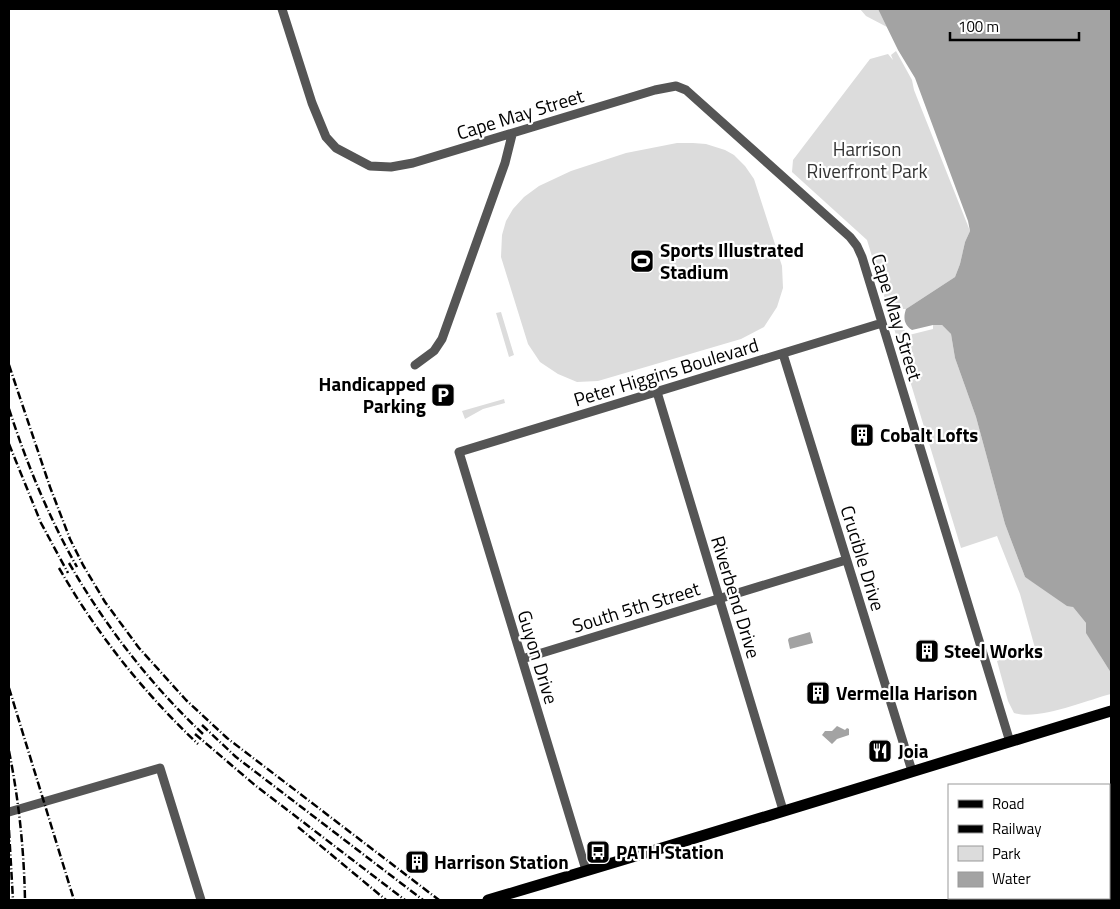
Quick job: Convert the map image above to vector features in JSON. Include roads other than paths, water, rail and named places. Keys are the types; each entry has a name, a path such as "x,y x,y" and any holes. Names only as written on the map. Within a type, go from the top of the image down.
{"main road":[{"path":"488,900 1111,711"}],"street":[{"name":"Cape May Street","path":"282,9 312,103 326,137 336,148 370,166 391,167 413,163 671,86 682,87 853,241 862,257 1010,742"},
{"path":"415,365 434,351 442,339 505,163 512,135"},
{"name":"Peter Higgins Boulevard","path":"459,452 882,323"},
{"name":"Crucible Drive","path":"783,354 912,771"},
{"name":"Riverbend Drive","path":"657,392 784,810"},
{"name":"Guyon Drive","path":"459,452 586,870"},
{"name":"South 5th Street","path":"522,660 846,560"},
{"path":"9,812 160,768 201,900"}],"water":[{"path":"878,9 1111,9 1111,673 1086,633 1086,623 1073,607 1067,606 1025,577 1005,524 976,417 955,358 951,334 942,325 912,330 905,321 906,309 955,277 970,231 968,221 915,78 898,50"},
{"path":"810,632 813,643 790,649 789,638"},
{"path":"837,726 845,730 849,729 849,735 837,739 832,744 822,735 825,731 832,731"}],"railway":[{"path":"9,365 50,487 70,539 105,602 139,648 186,700 227,738 439,900"},
{"path":"9,409 39,489 77,567"},
{"path":"9,444 41,523 68,573"},
{"path":"69,563 98,610 130,654 165,696 204,735"},
{"path":"59,568 89,616 122,661 158,704 198,744"},
{"path":"9,688 74,900"},
{"path":"202,725 236,757 423,900"},
{"path":"195,734 256,786 405,900"},
{"path":"9,751 16,788 25,900"},
{"path":"298,827 386,900"},
{"path":"9,830 13,900"}],"place":[{"name":"Sports Illustrated Stadium","path":"642,261"},
{"name":"Handicapped Parking","path":"443,395"},
{"name":"Cobalt Lofts","path":"862,435"},
{"name":"Steel Works","path":"927,651"},
{"name":"Vermella Harison","path":"818,693"},
{"name":"Joia","path":"880,751"},
{"name":"PATH Station","path":"598,852"},
{"name":"Harrison Station","path":"417,862"}],"park label":[{"name":"Harrison Riverfront Park","path":"867,160"}]}
